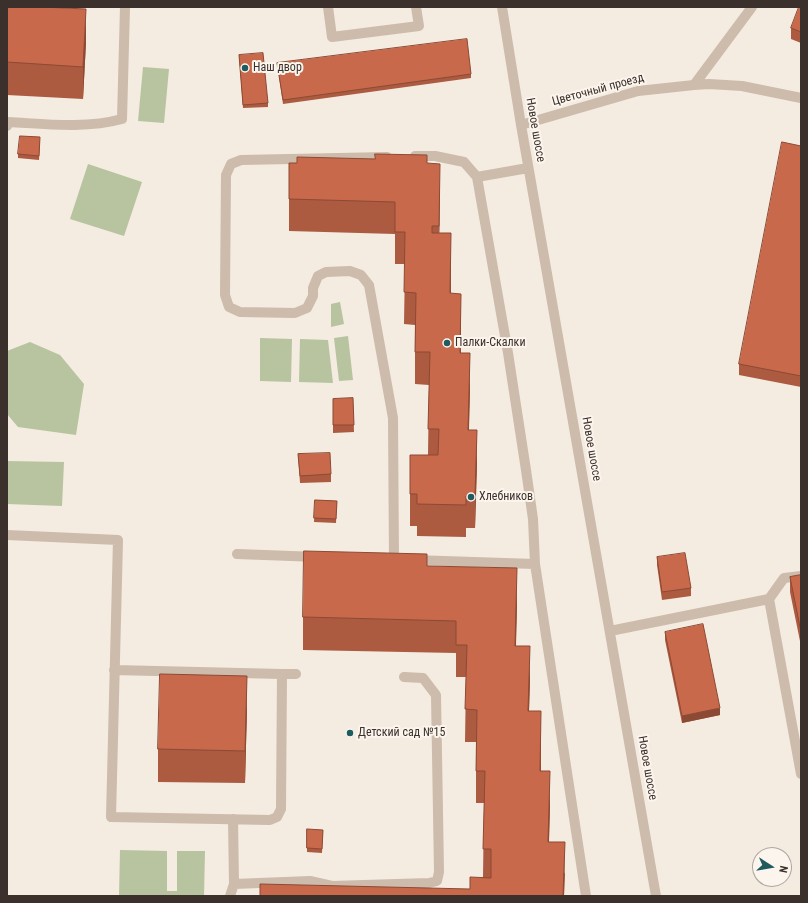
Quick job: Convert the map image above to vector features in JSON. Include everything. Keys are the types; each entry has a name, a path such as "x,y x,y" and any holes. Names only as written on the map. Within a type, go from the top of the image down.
{"street":[{"path":"7,126 8,122 90,125 122,119 125,7"},
{"path":"328,7 332,37 419,26 416,7"},
{"name":"Новое шоссе","path":"502,7 528,168 656,896"},
{"path":"694,85 752,7"},
{"name":"Цветочный проезд","path":"521,125 638,90 709,84 742,86 801,98"},
{"path":"535,564 390,560 393,418 369,285 361,275 350,271 326,272 318,276 313,288 313,296 307,308 295,313 240,312 229,307 225,294 226,175 231,164 241,160 435,156 464,162 478,177 507,346 533,519 535,564 586,896"},
{"path":"478,177 528,168"},
{"path":"7,535 118,540 111,817 270,820 277,817 280,809 282,674"},
{"path":"238,554 326,558"},
{"path":"610,631 769,598 784,578 801,576"},
{"path":"769,598 801,774"},
{"path":"114,670 296,674"},
{"path":"234,884 310,881 332,886 429,883 437,881 439,872 436,695 423,678 404,676"},
{"path":"230,896 234,884 233,819"}],"green space":[{"path":"143,67 169,69 164,123 138,121"},
{"path":"88,164 142,182 124,236 70,219"},
{"path":"340,302 344,324 331,327 331,304"},
{"path":"348,336 353,380 339,381 334,338"},
{"path":"260,338 292,339 291,382 260,381"},
{"path":"300,339 328,340 333,383 299,382"},
{"path":"30,342 60,355 84,384 76,435 18,427 7,414 7,351"},
{"path":"7,461 64,462 62,506 7,504"},
{"path":"120,850 167,851 167,891 177,891 177,851 205,851 204,896 119,896"}],"building":[{"path":"7,7 86,9 83,67 7,62"},
{"path":"799,7 801,7 801,32 791,28"},
{"path":"467,39 471,74 283,100 277,63"},
{"path":"263,53 268,103 243,105 239,55"},
{"path":"20,136 40,137 39,156 18,154"},
{"path":"782,142 801,146 801,376 739,364"},
{"path":"375,154 427,155 427,163 440,164 439,226 432,226 432,233 451,233 450,293 461,294 460,353 470,353 468,430 477,430 475,496 466,496 466,505 417,504 417,494 410,494 410,455 438,455 439,429 428,429 430,352 415,352 416,293 404,292 405,232 395,232 395,202 289,199 289,163 297,163 297,157 375,159"},
{"path":"353,398 354,425 333,425 333,399"},
{"path":"330,453 331,474 300,476 298,454"},
{"path":"315,500 337,501 336,519 314,518"},
{"path":"304,551 427,554 427,566 517,568 515,646 530,646 528,711 541,711 540,771 550,771 548,842 565,842 563,896 260,896 260,884 470,889 470,877 491,878 491,849 483,849 485,771 476,771 477,710 465,709 467,645 456,645 456,621 303,617"},
{"path":"685,553 691,588 662,592 657,557"},
{"path":"801,575 801,632 790,577"},
{"path":"703,624 720,708 682,716 665,632"},
{"path":"160,674 247,676 245,751 158,749"},
{"path":"307,829 323,830 322,849 307,848"}],"place":[{"name":"Наш двор","path":"245,68"},
{"name":"Палки-Скалки","path":"447,343"},
{"name":"Хлебников","path":"471,497"},
{"name":"Детский сад №15","path":"350,733"}]}
